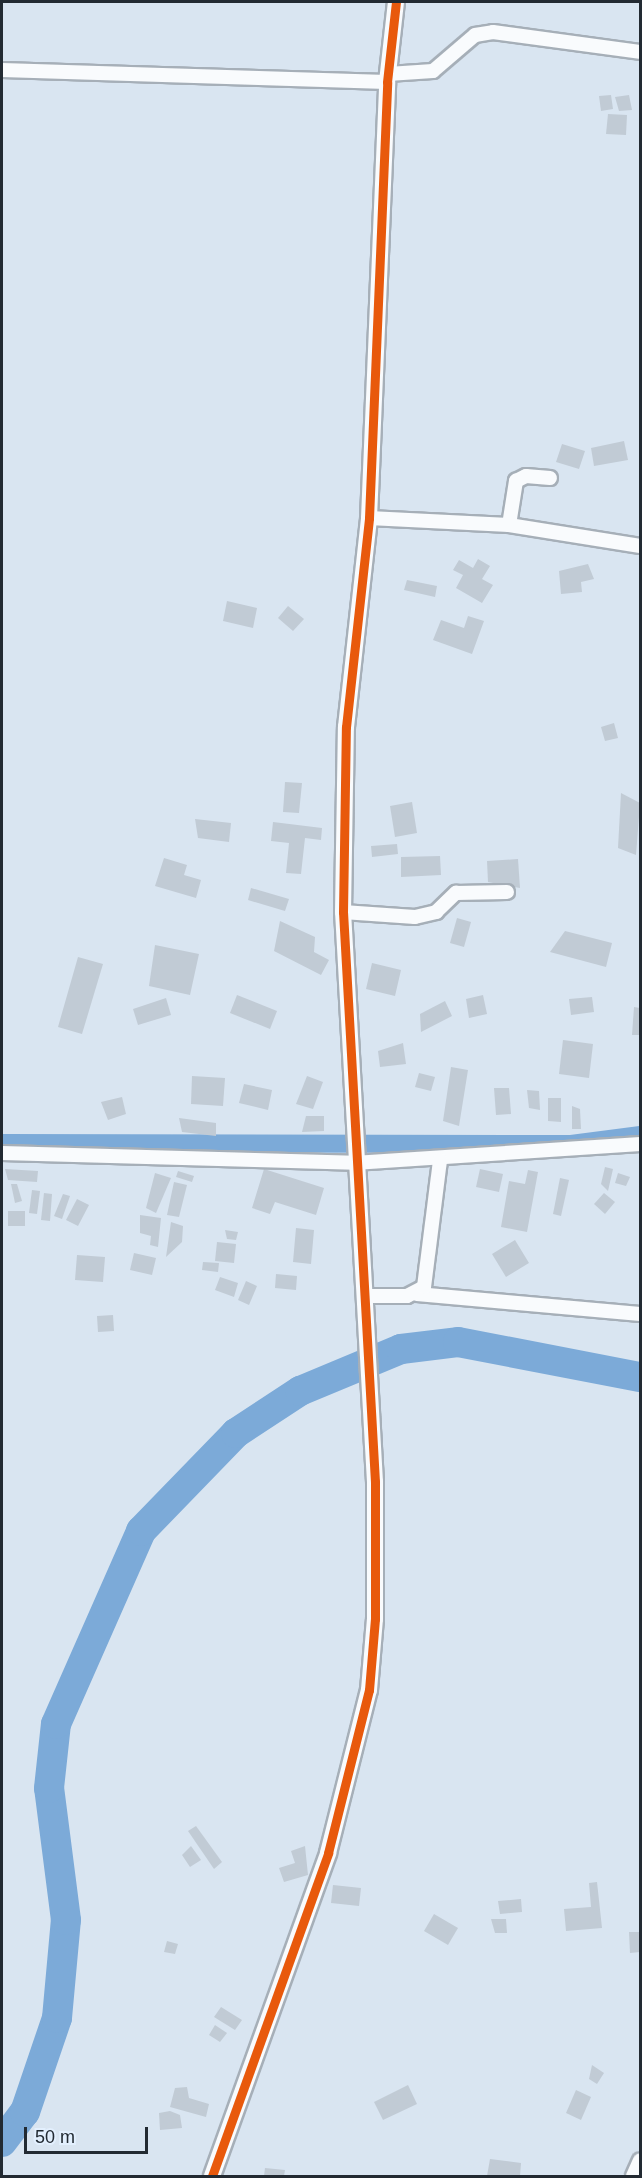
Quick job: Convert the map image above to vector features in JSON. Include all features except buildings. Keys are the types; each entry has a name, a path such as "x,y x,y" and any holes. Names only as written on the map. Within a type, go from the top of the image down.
{"street":[{"path":"212,2176 328,1853 369,1690 375,1619 367,1336 352,1134 343,912 346,727 369,518 388,78 396,2"},
{"path":"2,70 388,78 433,71 475,35 493,32 640,52"},
{"path":"509,525 516,482 526,476 550,478"},
{"path":"369,518 509,525 640,546"},
{"path":"343,912 415,916 436,912 456,893 507,892"},
{"path":"2,1153 440,1160 640,1144"},
{"path":"417,1294 428,1278 440,1160"},
{"path":"365,1296 417,1294 640,1314"},
{"path":"633,2176 640,2160"}],"waterway":[{"path":"2,1143 571,1144 640,1135"},
{"path":"2,2142 25,2112 57,2018 66,1920 49,1788 56,1724 141,1531 236,1433 300,1391 401,1349 458,1342 640,1377"}],"cycle path":[{"path":"212,2176 328,1853 369,1690 375,1619 375,1482 343,912 346,727 369,518 387,82 396,2"}]}
